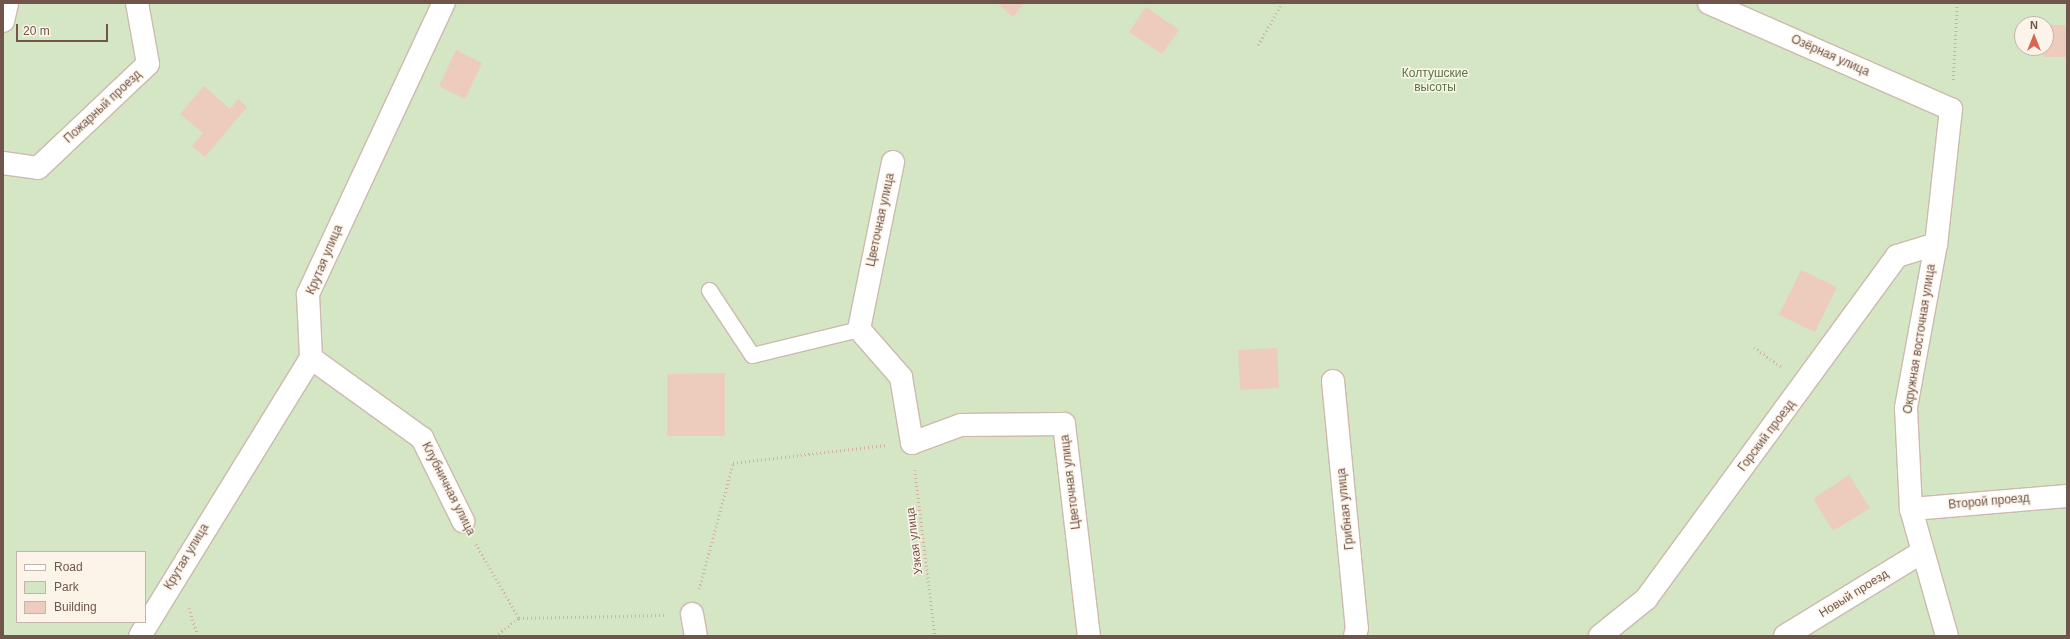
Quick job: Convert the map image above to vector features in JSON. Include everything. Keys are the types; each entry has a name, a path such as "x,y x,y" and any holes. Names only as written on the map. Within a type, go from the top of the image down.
{"street":[{"path":"3,21 7,3"},
{"name":"Пожарный проезд","path":"3,163 38,168 148,64 137,3"},
{"name":"Крутая улица","path":"140,636 310,358 308,294 444,3"},
{"name":"Озёрная улица","path":"1709,3 1951,109"},
{"name":"Окружная восточная улица","path":"1947,636 1911,509 1906,408 1936,244 1951,109"},
{"name":"Цветочная улица","path":"859,329 893,162"},
{"name":"Горский проезд","path":"1600,636 1646,599 1806,384 1897,256 1936,244"},
{"path":"859,329 901,377 912,443"},
{"name":"Клубничная улица","path":"310,358 422,438 463,521"},
{"name":"Грибная улица","path":"1333,381 1357,628 1355,636"},
{"name":"Цветочная улица","path":"912,443 961,425 1064,424 1089,636"},
{"name":"Второй проезд","path":"1911,509 2067,496"},
{"name":"Новый проезд","path":"1785,636 1922,552"},
{"path":"692,614 696,636"}],"lane":[{"path":"709,290 752,355 859,329"}],"path":[{"path":"1258,45 1282,3"},
{"path":"1951,109 1957,3"},
{"path":"1754,347 1806,384"},
{"path":"495,636 518,618 692,614 733,463 912,443"},
{"name":"Узкая улица","path":"912,443 935,636"},
{"name":"Клубничная улица","path":"463,521 518,618"}],"green space":[{"name":"Колтушские высоты","path":"3,3 2067,3 2067,636 3,636"}],"building":[{"path":"997,3 1024,3 1013,17"},
{"path":"1146,7 1179,30 1162,54 1129,32"},
{"path":"2054,25 2067,25 2067,57 2043,57 2054,56"},
{"path":"456,50 482,63 465,99 439,86"},
{"path":"204,86 230,109 238,99 247,107 205,157 192,146 203,133 180,114"},
{"path":"1801,270 1837,287 1815,332 1779,315"},
{"path":"1277,348 1279,388 1240,390 1238,350"},
{"path":"725,373 725,436 667,436 667,374"},
{"path":"1849,475 1870,508 1833,531 1813,499"}]}
